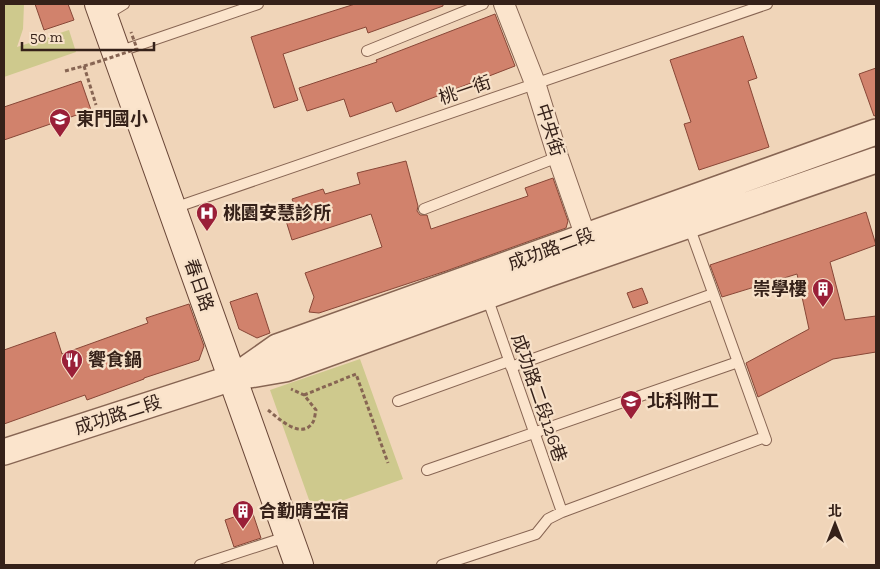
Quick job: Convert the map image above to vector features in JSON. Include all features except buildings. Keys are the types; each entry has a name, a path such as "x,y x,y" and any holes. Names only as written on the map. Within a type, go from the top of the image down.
{"main road":[{"name":"春日路","path":"108,8 123,43 173,208 300,565"}],"street":[{"name":"中央街","path":"504,4 534,83 590,247"},
{"name":"成功路二段","path":"4,452 232,378 285,368 487,296 590,247 876,132"},
{"name":"成功路二段","path":"232,378 277,347 590,247 689,226 876,160"}],"lane":[{"path":"123,43 258,4"},
{"path":"366,51 482,4"},
{"name":"桃一街","path":"173,208 767,4"},
{"path":"424,208 558,157"},
{"path":"442,565 536,534 548,520 562,512 765,438 689,226"},
{"path":"398,401 713,294"},
{"name":"成功路二段126巷","path":"487,296 562,512"},
{"path":"427,470 738,362"},
{"path":"200,565 290,536"}],"path":[{"path":"65,71 137,49 123,43"},
{"path":"84,66 96,105"},
{"path":"304,395 356,374 388,464"},
{"path":"268,410 288,426 300,429 306,428 313,422 316,410 304,395 286,387"}],"shaded area":[{"path":"4,4 24,4 23,29 17,47 69,30 76,52 4,77"},
{"path":"360,359 403,479 313,511 270,390"}],"place":[{"name":"東門國小","path":"60,138"},
{"name":"桃園安慧診所","path":"207,232"},
{"name":"崇學樓","path":"823,308"},
{"name":"饗食鍋","path":"72,379"},
{"name":"北科附工","path":"631,420"},
{"name":"合勤晴空宿","path":"243,530"}]}
